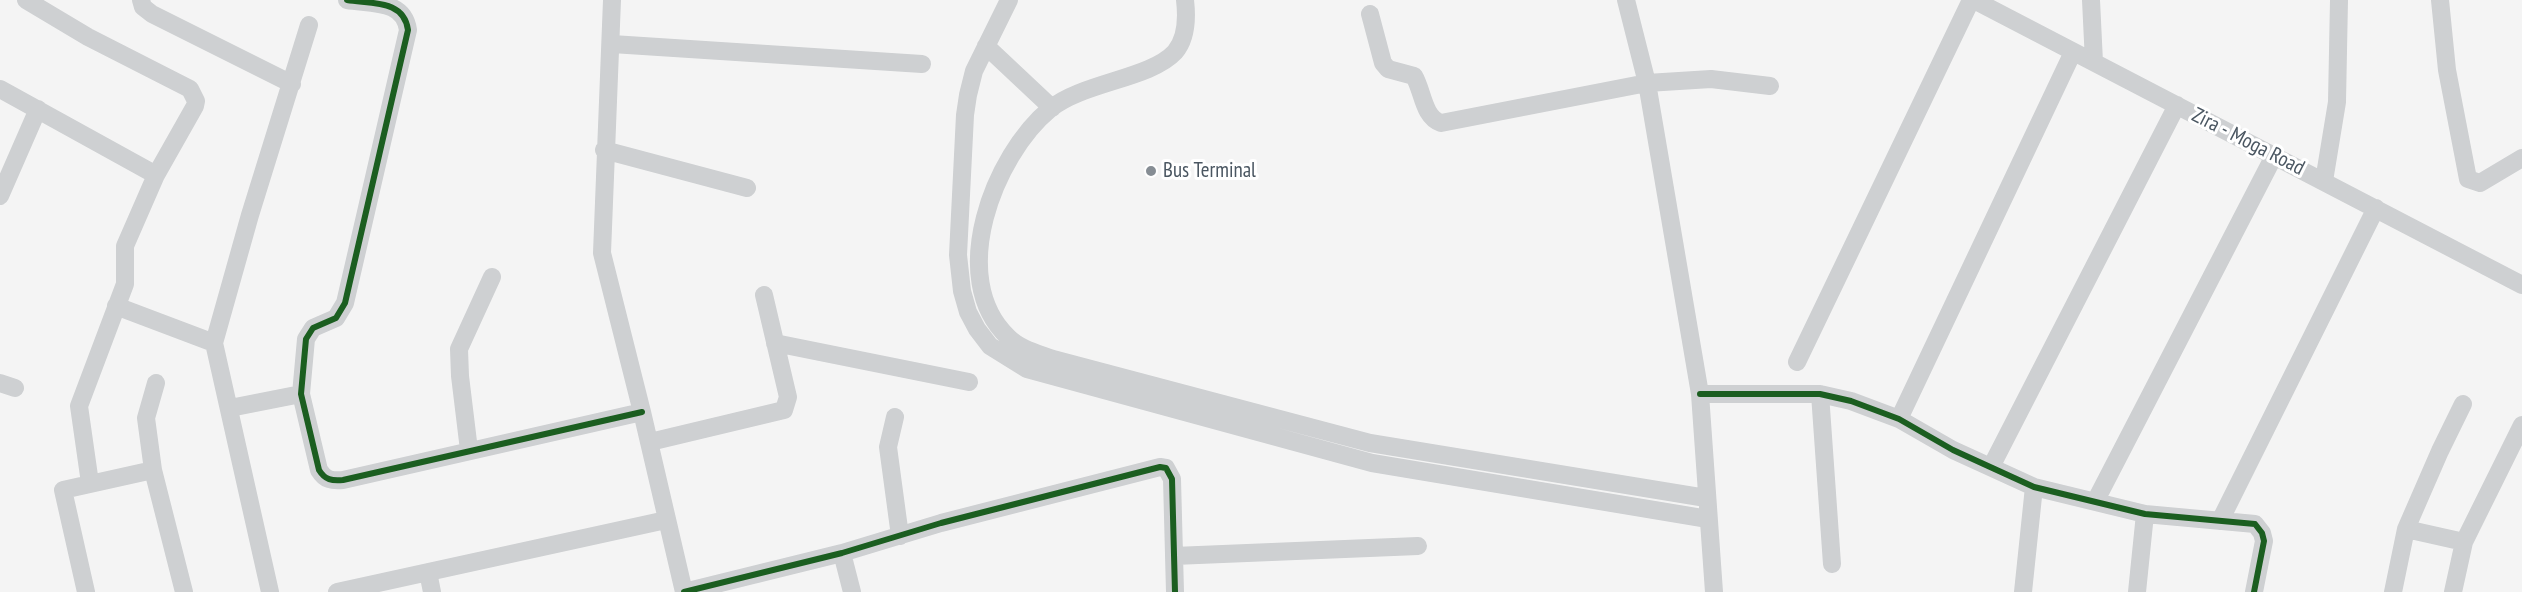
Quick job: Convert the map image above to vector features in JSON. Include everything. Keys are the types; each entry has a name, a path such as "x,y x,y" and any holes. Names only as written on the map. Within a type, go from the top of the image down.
{"street":[{"path":"26,0 88,37 190,89 196,101 156,175 124,251 126,276 79,406 90,483"},
{"path":"141,0 143,7 152,14 292,84"},
{"path":"347,0 394,6 406,18 408,30 345,303 336,318 313,328 306,339 301,394 319,470 323,477 332,481 642,412"},
{"path":"612,0 612,44 604,150 602,253 650,442 684,592 842,554 900,536 1160,467 1166,468 1172,480 1175,592"},
{"path":"1009,0 974,71 964,115 959,274 968,312 990,346 1027,369 1372,463 1708,519"},
{"path":"1185,0 1185,30 1175,52 1148,68 1093,87 1052,108 1025,135 1000,178 978,248 980,282 995,321 1015,343 1053,359 1370,443 1706,498"},
{"path":"1626,0 1647,83 1700,394 1714,592"},
{"path":"1797,362 1973,0"},
{"name":"Zira - Moga Road","path":"1973,0 2522,285"},
{"path":"2091,0 2094,62"},
{"path":"2324,181 2337,102 2339,0"},
{"path":"2440,0 2447,70 2468,179 2480,183 2522,158"},
{"path":"1370,14 1383,63 1388,69 1414,76 1420,85 1428,114 1434,121 1441,123 1647,83 1711,79 1770,86"},
{"path":"270,592 214,343 250,215 309,25"},
{"path":"612,44 922,64"},
{"path":"986,46 1052,108"},
{"path":"1899,419 2073,52"},
{"path":"0,89 156,175"},
{"path":"1991,467 2177,105"},
{"path":"0,196 38,109"},
{"path":"604,150 747,188"},
{"path":"2096,500 2274,156"},
{"path":"2220,521 2376,208"},
{"path":"469,450 459,349 492,277"},
{"path":"650,442 784,410 788,397 764,295"},
{"path":"116,306 214,343"},
{"path":"775,343 969,382"},
{"path":"156,383 146,418 153,470 184,592"},
{"path":"230,408 301,394"},
{"path":"1700,394 1820,394 1851,401 1899,419 1929,437 2034,487 2096,500 2145,514 2255,524 2262,533 2264,541 2254,592"},
{"path":"1820,394 1832,564"},
{"path":"2393,592 2406,529 2463,404"},
{"path":"895,417 888,447 900,536"},
{"path":"2453,592 2464,542 2522,425"},
{"path":"86,592 63,490 153,470"},
{"path":"2023,592 2034,487"},
{"path":"2137,592 2145,514"},
{"path":"337,592 666,520"},
{"path":"2406,529 2464,542"},
{"path":"1174,556 1418,546"},
{"path":"842,554 852,592"},
{"path":"428,572 432,592"}],"cycle path":[{"path":"347,0 377,3 394,8 405,20 408,30 345,303 336,318 313,328 306,339 301,394 321,473 329,479 343,480 642,412"},
{"path":"1700,394 1820,394 1851,401 1899,419 1953,450 2034,487 2145,514 2255,524 2262,533 2264,541 2254,592"},
{"path":"684,592 842,553 941,523 1160,467 1166,468 1172,479 1175,592"}],"place":[{"name":"Bus Terminal","path":"1151,171"}]}
